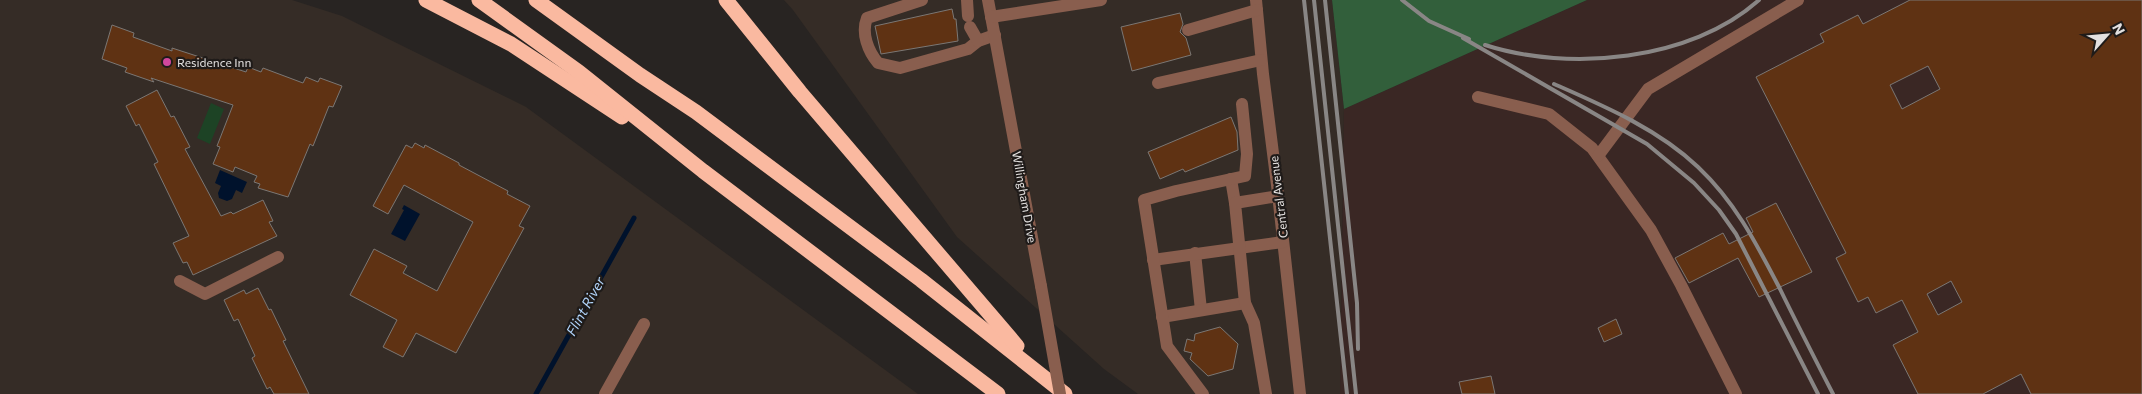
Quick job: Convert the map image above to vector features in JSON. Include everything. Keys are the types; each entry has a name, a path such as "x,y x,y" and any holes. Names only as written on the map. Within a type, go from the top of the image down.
{"highway":[{"path":"426,0 511,44 703,171"},
{"path":"479,0 579,72 703,171 998,394"},
{"path":"536,0 640,75 696,112 921,280 1065,394"},
{"path":"726,0 800,92 1039,372"}],"street":[{"path":"922,0 867,18 864,27 870,53 878,63 900,68 968,49 978,41 995,35"},
{"path":"967,0 969,22 978,41"},
{"name":"Willingham Drive","path":"988,0 1060,394"},
{"path":"991,16 1101,0"},
{"path":"1598,156 1648,90 1798,0"},
{"path":"1188,30 1257,5"},
{"name":"Central Avenue","path":"1257,5 1300,394"},
{"path":"1158,83 1262,60"},
{"path":"1478,97 1549,114 1592,148 1651,230 1736,394"},
{"path":"1203,394 1167,346 1144,200 1245,176 1247,154 1242,104"},
{"path":"1231,178 1245,303 1254,323 1266,394"},
{"path":"1235,203 1278,196"},
{"path":"1153,260 1238,246 1283,242"},
{"path":"1195,253 1201,310"},
{"path":"180,280 204,294 278,257"},
{"path":"1162,317 1245,303"},
{"path":"605,394 644,324"}],"shaded area":[{"path":"0,0 292,0 342,16 526,107 918,394 0,394"},
{"path":"784,0 1332,0 1344,109 1340,394 1138,394 1104,369 957,237"},
{"path":"1587,0 2142,0 2142,394 1340,394 1344,109"}],"green space":[{"path":"1332,0 1587,0 1344,109"},
{"path":"211,103 224,109 210,144 197,138"}],"water":[{"path":"220,170 247,182 242,193 236,190 232,199 227,201 219,198 218,193 221,186 215,183"},
{"path":"404,205 420,214 405,241 391,234 404,210 402,209"}],"building":[{"path":"1910,0 2142,0 2142,394 2031,394 2021,374 1983,394 1918,394 1893,345 1918,332 1902,300 1876,313 1868,297 1858,302 1836,258 1846,253 1756,77 1824,42 1820,34 1858,15 1863,24","holes":["1928,66 1940,89 1902,109 1890,85","1951,281 1962,302 1938,315 1927,294"]},
{"path":"952,9 954,19 956,19 958,41 881,54 875,26"},
{"path":"1180,13 1183,24 1180,32 1186,38 1191,55 1132,71 1121,27"},
{"path":"112,25 134,33 133,37 172,51 172,48 246,72 248,67 261,72 263,68 303,83 306,77 318,82 320,78 342,86 333,107 329,106 313,146 310,144 288,197 258,188 260,184 254,182 257,176 235,167 233,172 213,164 220,147 217,146 233,105 151,78 154,82 125,72 127,68 102,59"},
{"path":"157,90 171,117 174,116 190,147 185,149 221,216 231,212 233,214 263,200 273,221 269,222 277,236 193,275 187,262 183,263 173,243 189,236 154,164 158,162 139,124 136,126 126,106"},
{"path":"1231,117 1237,132 1238,150 1185,172 1183,169 1160,179 1148,152"},
{"path":"415,143 424,148 425,145 459,163 459,165 508,191 507,194 530,206 519,226 524,228 456,353 416,333 403,357 383,347 397,320 350,295 374,249 407,266 403,273 437,291 473,222 404,185 388,214 373,206 406,145 412,148"},
{"path":"1776,203 1812,272 1759,297 1738,258 1689,283 1675,258 1723,233 1729,244 1753,232 1746,218"},
{"path":"258,288 286,340 283,341 309,394 274,394 270,387 267,389 252,358 255,356 238,319 234,321 224,300 244,290 246,294"},
{"path":"1616,319 1622,334 1604,342 1598,328"},
{"path":"1220,327 1238,344 1233,369 1208,376 1190,359 1192,353 1184,351 1187,339 1194,341 1195,334"},
{"path":"1491,376 1495,394 1462,394 1459,382"}],"waterway":[{"name":"Flint River","path":"536,394 634,218"}],"railway":[{"path":"1304,0 1347,394"},
{"path":"1314,0 1356,394"},
{"path":"1325,0 1357,303 1358,349"},
{"path":"1402,0 1429,21 1469,39"},
{"path":"1485,45 1518,53 1554,58 1591,59 1628,56 1665,48 1699,37 1731,21 1759,0"},
{"path":"1463,38 1647,144 1694,183 1719,210 1736,234 1818,394"},
{"path":"1554,84 1611,110 1666,141 1698,167 1711,181 1734,209 1754,240 1833,394"}],"place":[{"name":"Residence Inn","path":"167,62"}]}
